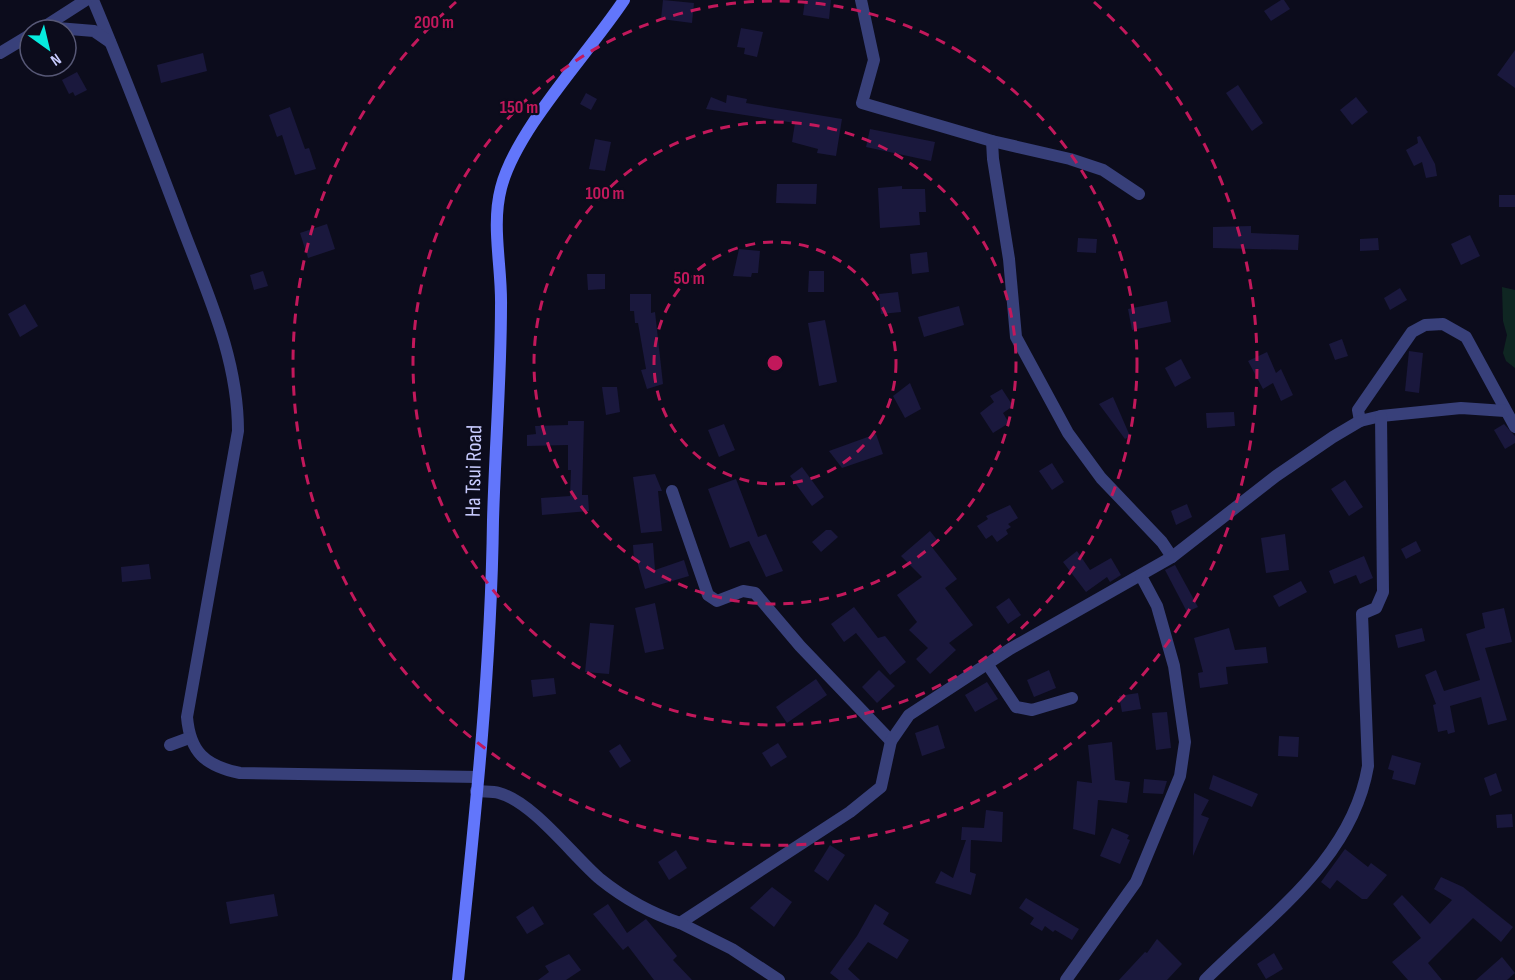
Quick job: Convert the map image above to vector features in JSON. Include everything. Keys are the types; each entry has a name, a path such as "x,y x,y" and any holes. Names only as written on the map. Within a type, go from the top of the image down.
{"street":[{"path":"58,18 86,0"},
{"path":"93,0 133,93 219,321 238,410 238,431 187,717 189,738 203,757 219,769 240,773 478,777"},
{"name":"Ha Tsui Road","path":"458,980 492,614 495,436 502,304 498,213 501,188 510,164 532,126 624,0"},
{"path":"861,0 874,60 861,103 992,141 1070,159 1103,170 1139,194"},
{"path":"78,30 94,31 112,46"},
{"path":"0,53 18,42"},
{"path":"992,141 1009,259 1016,337 1068,433 1101,478 1162,542 1172,557"},
{"path":"1360,421 1358,410 1412,332 1425,325 1443,324 1466,337 1515,427"},
{"path":"680,923 850,812 881,787 891,741 909,715 1010,649 1172,557 1276,476 1360,421 1382,416 1461,408 1505,411"},
{"path":"1205,980 1243,942 1289,902 1332,852 1364,788 1368,765 1362,614 1376,608 1383,592 1382,416"},
{"path":"672,491 708,595 717,601 743,591 755,593 800,646 891,741"},
{"path":"1066,980 1136,882 1180,776 1185,742 1174,666 1157,606 1141,576"},
{"path":"988,665 1016,707 1032,710 1072,698"},
{"path":"170,745 189,738"},
{"path":"476,791 500,793 516,801 548,828 599,878 634,904 680,923 732,949 779,980"}],"green space":[{"path":"1502,287 1515,290 1515,368 1506,361 1503,353 1507,335 1503,321"}],"building":[{"path":"663,0 694,3 692,23 661,19"},
{"path":"805,0 831,0 829,19 803,15"},
{"path":"1284,0 1290,9 1271,21 1264,11"},
{"path":"741,28 763,32 757,57 744,54 745,48 737,47"},
{"path":"1515,50 1515,88 1497,75"},
{"path":"203,53 207,71 161,83 157,65"},
{"path":"78,74 87,90 75,96 73,92 69,94 62,80 78,78"},
{"path":"1238,85 1263,123 1252,131 1226,93"},
{"path":"586,93 597,99 591,110 580,104"},
{"path":"727,95 747,99 746,103 842,119 836,156 817,153 818,149 792,142 795,123 706,109 711,97 726,103"},
{"path":"1356,97 1368,112 1352,125 1340,110"},
{"path":"290,107 305,149 309,148 316,169 295,175 282,135 277,137 269,115"},
{"path":"870,129 935,142 931,161 866,147"},
{"path":"1420,136 1435,164 1437,176 1426,178 1422,162 1414,166 1406,150 1418,143 1417,137"},
{"path":"595,139 611,142 605,171 589,169"},
{"path":"777,184 817,184 816,204 776,203"},
{"path":"902,186 902,189 925,189 926,212 919,212 920,225 880,228 878,188"},
{"path":"1499,195 1515,195 1515,207 1499,207"},
{"path":"327,224 335,249 308,258 300,233"},
{"path":"1251,226 1251,233 1299,235 1298,250 1213,248 1213,227"},
{"path":"1470,235 1480,256 1461,265 1451,244"},
{"path":"1078,238 1097,239 1096,253 1077,252"},
{"path":"1378,238 1379,250 1360,251 1360,239"},
{"path":"739,249 760,251 758,273 752,273 751,277 733,276"},
{"path":"927,252 929,272 912,274 910,254"},
{"path":"263,271 268,286 254,290 250,275"},
{"path":"809,271 824,271 824,292 808,292"},
{"path":"587,274 605,274 605,289 588,290"},
{"path":"1400,288 1407,300 1390,310 1384,298"},
{"path":"898,292 901,312 881,314 879,294"},
{"path":"630,294 651,294 651,313 655,312 663,384 647,389 641,370 646,369 638,323 635,323 634,311 630,311"},
{"path":"1167,301 1171,322 1132,330 1128,309"},
{"path":"25,304 38,326 20,337 8,314"},
{"path":"959,306 964,325 924,337 918,317"},
{"path":"825,320 837,382 819,386 808,323"},
{"path":"1342,339 1348,356 1335,360 1329,344"},
{"path":"1409,351 1423,353 1419,393 1405,391"},
{"path":"1267,352 1276,373 1281,369 1293,395 1281,401 1273,383 1263,389 1248,361"},
{"path":"1181,359 1191,378 1175,387 1165,368"},
{"path":"910,383 921,409 905,418 893,396"},
{"path":"602,387 617,387 620,412 606,415"},
{"path":"1002,389 1013,406 1003,413 1009,423 993,433 980,413 994,402 990,396"},
{"path":"1113,397 1130,436 1125,439 1099,404"},
{"path":"1234,412 1235,426 1207,428 1206,413"},
{"path":"568,421 584,421 582,495 588,495 589,511 542,515 541,498 570,496 571,470 568,470 568,445 527,446 527,435 536,434 535,426 568,425"},
{"path":"724,424 735,450 719,457 708,430"},
{"path":"1504,424 1515,436 1515,443 1505,449 1494,430"},
{"path":"876,434 883,454 842,468 829,451"},
{"path":"1052,463 1064,482 1052,490 1039,471"},
{"path":"802,467 824,497 812,506 790,476"},
{"path":"655,474 662,491 658,491 662,531 641,533 633,477"},
{"path":"736,479 758,537 766,534 783,571 766,577 749,541 730,548 708,489"},
{"path":"1345,480 1363,507 1349,516 1331,489"},
{"path":"1187,504 1192,517 1176,525 1171,511"},
{"path":"1010,505 1018,518 1008,524 1011,527 1006,530 1008,534 997,542 992,535 986,539 977,526 988,519 986,516"},
{"path":"826,530 831,530 838,537 821,552 812,542"},
{"path":"930,531 938,541 931,546 957,579 945,588 973,625 949,643 956,650 930,674 916,659 928,648 909,630 917,622 897,595 922,577 901,556"},
{"path":"1285,534 1289,570 1266,573 1261,538"},
{"path":"1416,541 1421,551 1406,559 1401,549"},
{"path":"653,543 655,570 684,560 689,576 645,589 637,561 634,561 633,545"},
{"path":"1077,551 1090,570 1111,558 1121,575 1110,582 1107,577 1086,592 1063,562"},
{"path":"1364,556 1373,578 1360,584 1356,575 1334,584 1329,571"},
{"path":"149,564 151,579 122,582 121,567"},
{"path":"1175,565 1198,607 1187,612 1165,570"},
{"path":"1301,581 1307,592 1279,607 1273,596"},
{"path":"1009,598 1021,615 1008,624 996,607"},
{"path":"655,603 664,649 645,653 635,608"},
{"path":"854,607 878,638 885,636 906,662 890,675 856,633 844,642 831,624"},
{"path":"1504,608 1512,642 1485,648 1507,720 1488,725 1481,697 1450,706 1455,732 1448,734 1447,730 1438,732 1433,705 1436,704 1425,675 1436,670 1444,691 1480,680 1466,634 1485,628 1482,613"},
{"path":"590,623 614,625 609,674 585,672"},
{"path":"1229,628 1235,650 1266,647 1268,663 1226,667 1228,684 1200,688 1198,673 1203,672 1194,638"},
{"path":"1422,628 1425,641 1398,648 1395,635"},
{"path":"879,670 895,686 877,703 862,687"},
{"path":"1049,670 1056,688 1034,697 1027,680"},
{"path":"554,678 556,694 533,697 531,680"},
{"path":"816,679 827,695 787,723 776,707"},
{"path":"987,682 998,699 975,712 965,695"},
{"path":"1138,693 1141,709 1122,712 1119,696"},
{"path":"1167,712 1171,748 1156,750 1152,713"},
{"path":"938,725 945,748 922,756 915,733"},
{"path":"1279,736 1299,737 1298,757 1278,756"},
{"path":"1112,742 1115,780 1130,782 1127,803 1098,800 1095,835 1073,829 1077,781 1092,783 1088,745"},
{"path":"778,743 787,757 771,767 762,753"},
{"path":"620,744 631,761 620,768 609,751"},
{"path":"1392,755 1421,763 1415,785 1392,779 1394,771 1388,769"},
{"path":"1496,773 1502,791 1490,796 1484,778"},
{"path":"1213,775 1258,794 1252,807 1209,789"},
{"path":"1144,779 1167,781 1163,794 1143,793"},
{"path":"1194,793 1209,800 1201,815 1209,818 1193,856"},
{"path":"986,810 1003,812 1002,842 971,840 970,872 976,874 971,895 935,883 941,871 953,878 966,840 961,840 962,827 984,828"},
{"path":"1512,814 1513,827 1497,828 1496,815"},
{"path":"1112,828 1129,835 1127,839 1130,840 1120,864 1100,856"},
{"path":"830,845 845,855 828,881 814,871"},
{"path":"1345,849 1368,867 1371,863 1387,875 1367,899 1362,899 1337,880 1330,889 1321,882"},
{"path":"676,850 687,868 669,880 658,862"},
{"path":"1441,877 1463,887 1513,927 1501,942 1473,918 1428,963 1442,980 1408,980 1392,962 1421,938 1393,904 1402,895 1430,924 1452,900 1434,889"},
{"path":"772,887 792,902 774,927 750,908"},
{"path":"274,894 278,916 230,924 226,902"},
{"path":"1026,898 1079,929 1072,940 1045,926 1042,931 1030,924 1034,918 1019,908"},
{"path":"608,904 627,933 646,919 677,956 673,960 692,980 654,980 628,946 623,950 593,914"},
{"path":"875,904 889,913 883,924 909,940 897,959 868,942 848,969 860,980 839,980 830,973 857,936"},
{"path":"533,906 544,924 527,934 516,917"},
{"path":"1157,939 1182,964 1167,980 1119,980 1145,952 1147,953"},
{"path":"1274,953 1283,969 1266,979 1257,964"},
{"path":"569,954 581,970 566,980 538,980 549,972 545,966"},
{"path":"1502,957 1515,973 1507,980 1476,980"}]}
